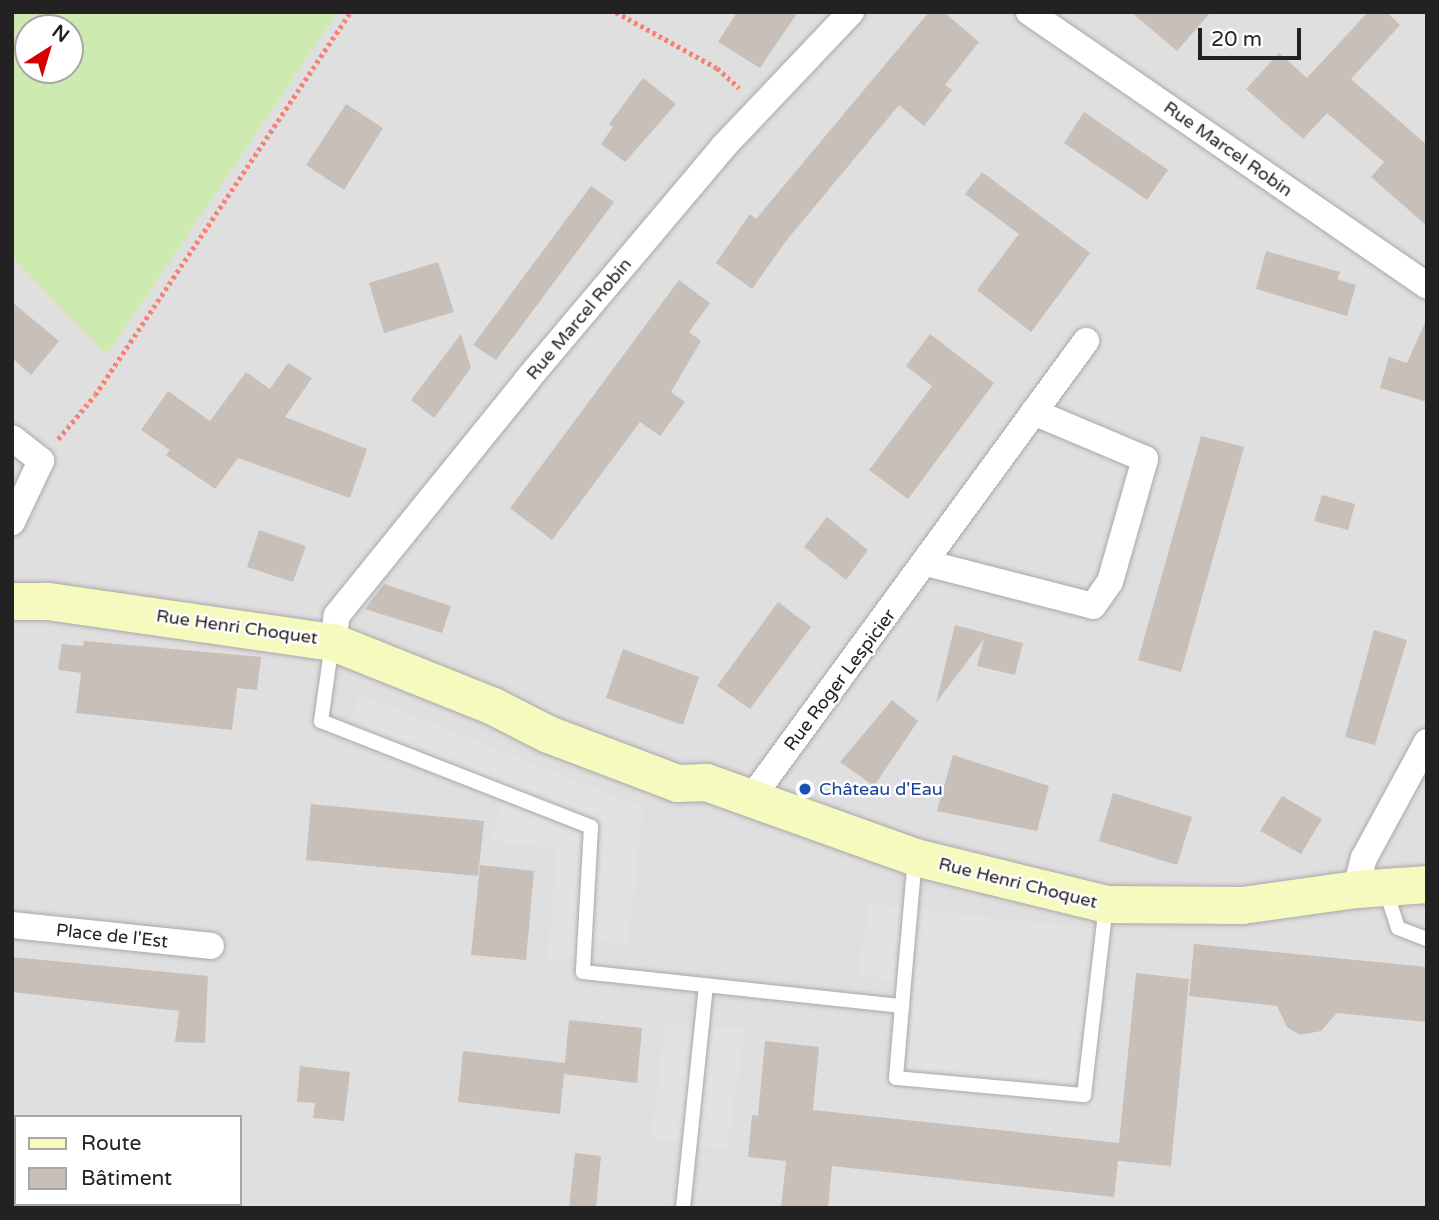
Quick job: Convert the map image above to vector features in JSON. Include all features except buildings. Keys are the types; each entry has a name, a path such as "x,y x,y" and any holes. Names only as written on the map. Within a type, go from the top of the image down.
{"street":[{"name":"Rue Marcel Robin","path":"332,642 337,615 527,380 761,108 851,12"},
{"name":"Rue Marcel Robin","path":"1029,12 1427,286"},
{"name":"Rue Roger Lespicier","path":"753,796 1086,341"},
{"path":"926,563 1093,606 1110,582 1145,459 1034,412"},
{"path":"12,438 41,461 12,522"},
{"name":"Rue Henri Choquet","path":"12,601 48,601 332,642 493,706 536,710 682,763 706,782 753,796 915,857 1106,904 1242,905 1371,888 1427,884"},
{"path":"1371,888 1364,858 1427,742"},
{"name":"Place de l'Est","path":"12,925 211,946"}],"lane":[{"path":"332,642 321,720 591,827 583,972 902,1006"},
{"path":"915,857 896,1078 1084,1095 1106,904"},
{"path":"1371,888 1398,928 1427,939"},
{"path":"682,1208 706,987"}],"path":[{"path":"41,461 94,395 350,12"},
{"path":"616,12 718,68 761,108"}],"shaded area":[{"path":"338,12 1427,12 1427,1208 12,1208 12,258 107,354"},
{"path":"360,694 643,808 628,946 585,938 584,960 548,959 557,848 492,841 502,792 348,731"},
{"path":"869,904 1110,931 1096,1105 890,1090 894,981 858,974"},
{"path":"665,1023 745,1029 727,1148 651,1140"}],"green space":[{"path":"12,12 338,12 107,355 12,258"}],"place":[{"name":"Château d'Eau","path":"805,789"}]}
